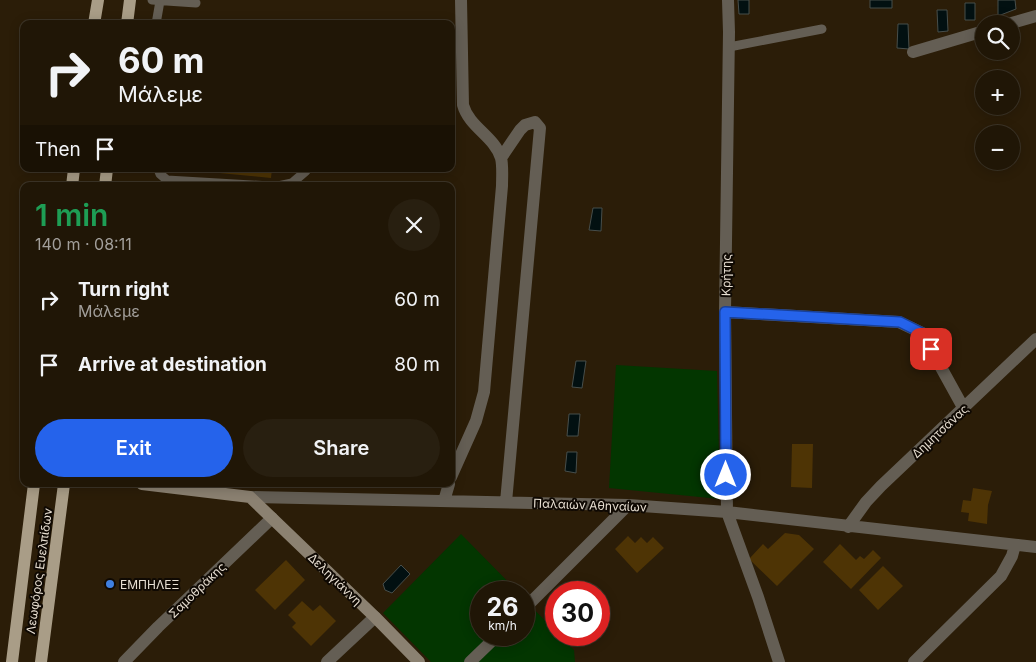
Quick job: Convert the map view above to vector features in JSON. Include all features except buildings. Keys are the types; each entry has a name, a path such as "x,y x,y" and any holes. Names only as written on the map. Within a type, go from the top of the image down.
{"main road":[{"path":"95,20 98,0"},
{"path":"128,20 130,0"},
{"name":"Λεωφόρος Ευελπίδων","path":"12,662 34,487"},
{"name":"Λεωφόρος Ευελπίδων","path":"40,662 64,487"}],"street":[{"path":"455,468 476,421 484,392 502,186 501,158 494,145 465,114 463,104 461,0"},
{"name":"Κρήτης","path":"728,0 725,312 727,512 779,662"},
{"path":"1020,21 1036,16"},
{"path":"913,52 975,34"},
{"path":"501,158 524,125 534,122 538,124 540,128 506,502"},
{"path":"725,312 900,322 922,333 964,409"},
{"name":"Δημητσάνας","path":"848,527 866,502 881,486 1036,339"},
{"name":"Παλαιών Αθηναίων","path":"179,487 250,497 628,505 727,512 1036,547"},
{"path":"444,501 448,487"},
{"name":"Δεληγιάννη","path":"250,497 419,662"},
{"path":"535,598 628,505"},
{"name":"Σαμοθράκης","path":"124,662 272,518"},
{"path":"914,662 1001,576 1012,556 1014,545"},
{"path":"327,662 375,617"},
{"path":"470,662 487,646"}],"lane":[{"path":"156,20 156,0 196,3"},
{"path":"729,47 822,29"},
{"path":"159,172 167,180 201,182"},
{"path":"293,182 306,172"}],"green space":[{"path":"616,365 717,371 720,499 609,488"},
{"path":"461,534 507,581 470,581 470,646 535,646 535,610 545,621 545,646 570,646 574,650 575,662 431,662 383,613"}],"shaded area":[{"path":"738,0 749,0 749,14 739,14"},
{"path":"870,0 892,0 892,8 870,8"},
{"path":"998,0 1015,0 1016,9 998,15"},
{"path":"965,3 975,3 975,20 965,20"},
{"path":"937,10 947,10 948,31 938,32"},
{"path":"898,24 908,24 909,49 897,48"},
{"path":"593,208 602,208 601,231 589,230"},
{"path":"576,361 586,361 582,388 572,387"},
{"path":"569,414 580,414 578,436 567,436"},
{"path":"567,452 577,452 576,473 565,471"},
{"path":"401,565 410,574 392,593 385,590 383,584"}],"place":[{"name":"ΕΜΠΗΛΕΞ","path":"110,584"}],"route":[{"path":"726,475 725,312 900,322 922,333 931,349"}]}
